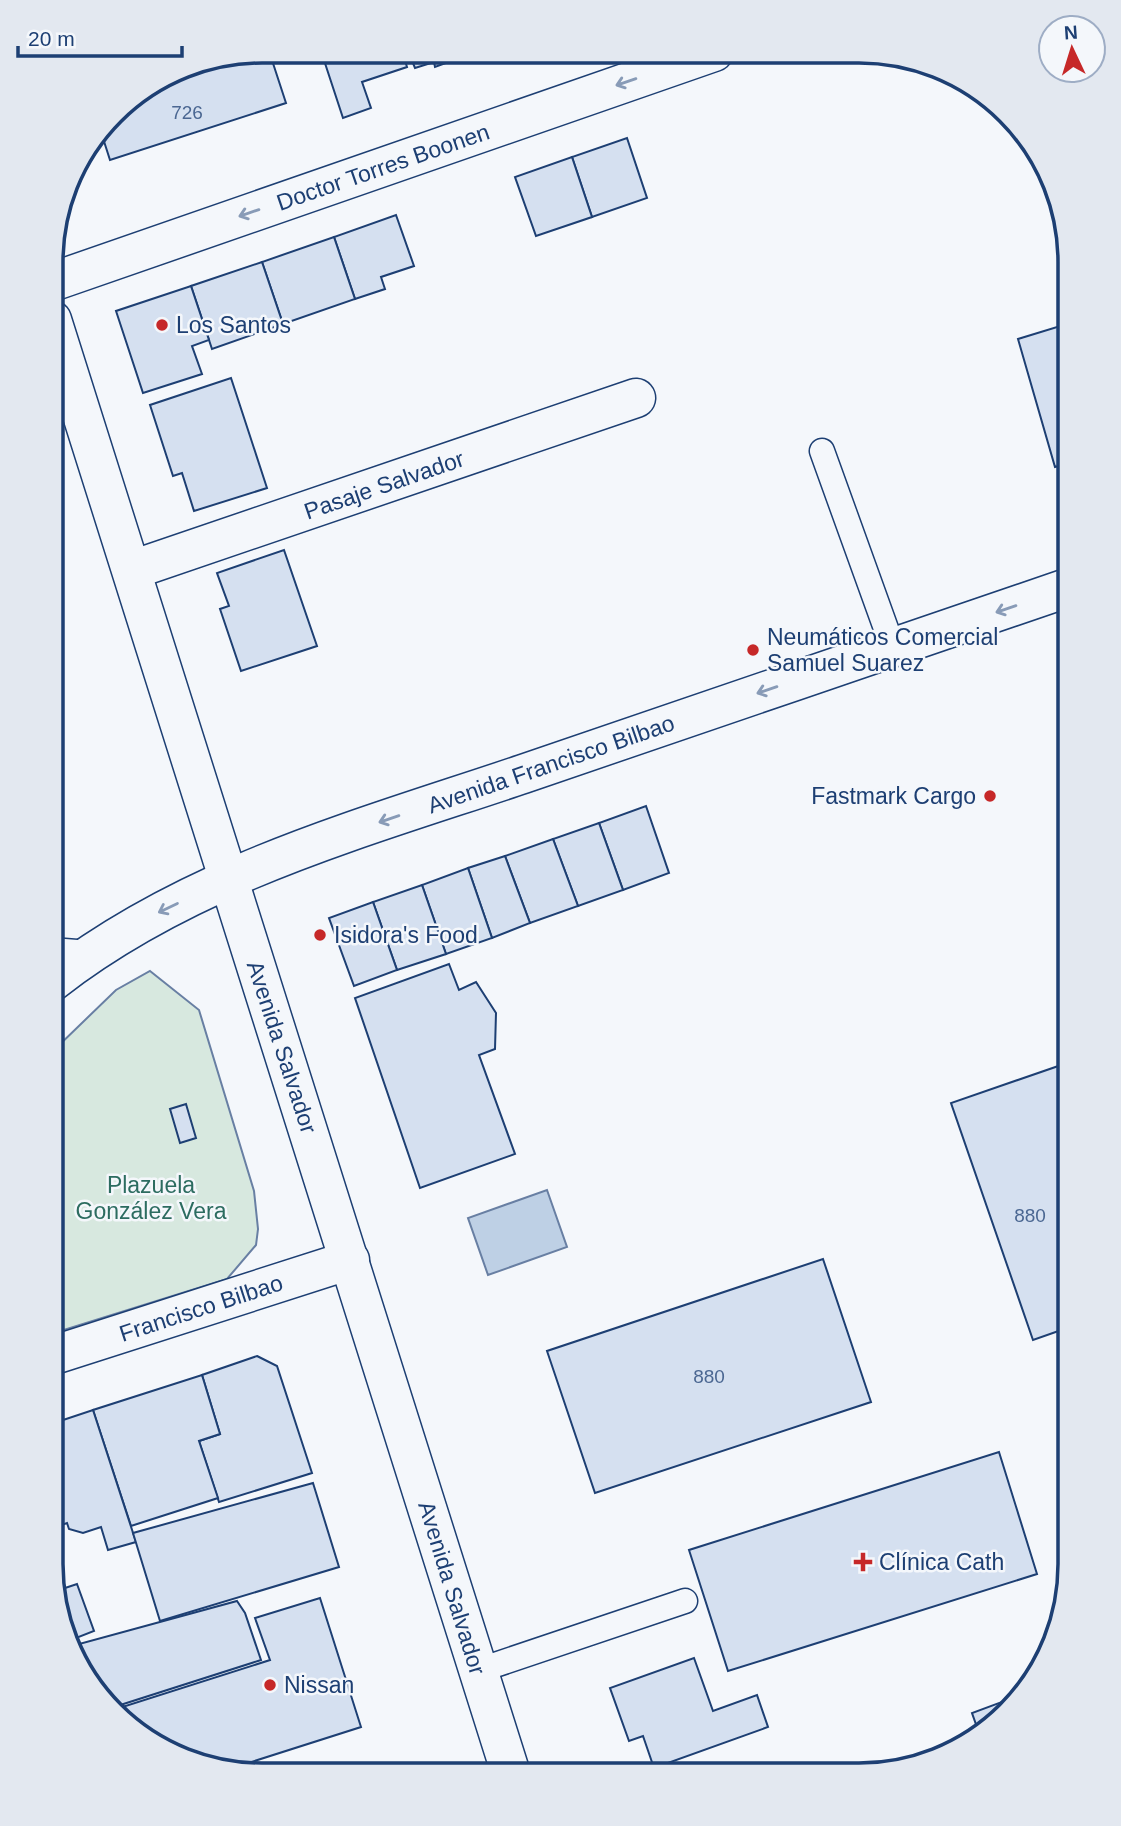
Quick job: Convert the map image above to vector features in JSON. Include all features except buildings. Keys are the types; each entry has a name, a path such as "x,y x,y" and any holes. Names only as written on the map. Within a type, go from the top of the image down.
{"main road":[{"name":"Doctor Torres Boonen","path":"63,278 682,63"},
{"name":"Avenida Salvador","path":"63,355 507,1763"},
{"name":"Pasaje Salvador","path":"131,570 636,398"},
{"name":"Avenida Francisco Bilbao","path":"63,973 89,953 143,921 229,878 286,854 1058,591"},
{"name":"Francisco Bilbao","path":"63,1352 350,1260"}],"lane":[{"path":"822,451 892,648"},
{"path":"63,951 89,953"},
{"path":"477,1671 685,1601"}],"green space":[{"name":"Plazuela González Vera","path":"150,971 199,1010 254,1191 258,1229 256,1245 227,1279 63,1330 63,1041 116,990"}],"water":[{"path":"547,1190 567,1247 488,1275 468,1218"}],"place":[{"name":"Los Santos","path":"162,325"},
{"name":"Neumáticos Comercial Samuel Suarez","path":"753,650"},
{"name":"Fastmark Cargo","path":"990,796"},
{"name":"Isidora's Food","path":"320,935"},
{"name":"Clínica Cath","path":"863,1562"},
{"name":"Nissan","path":"270,1685"}]}
